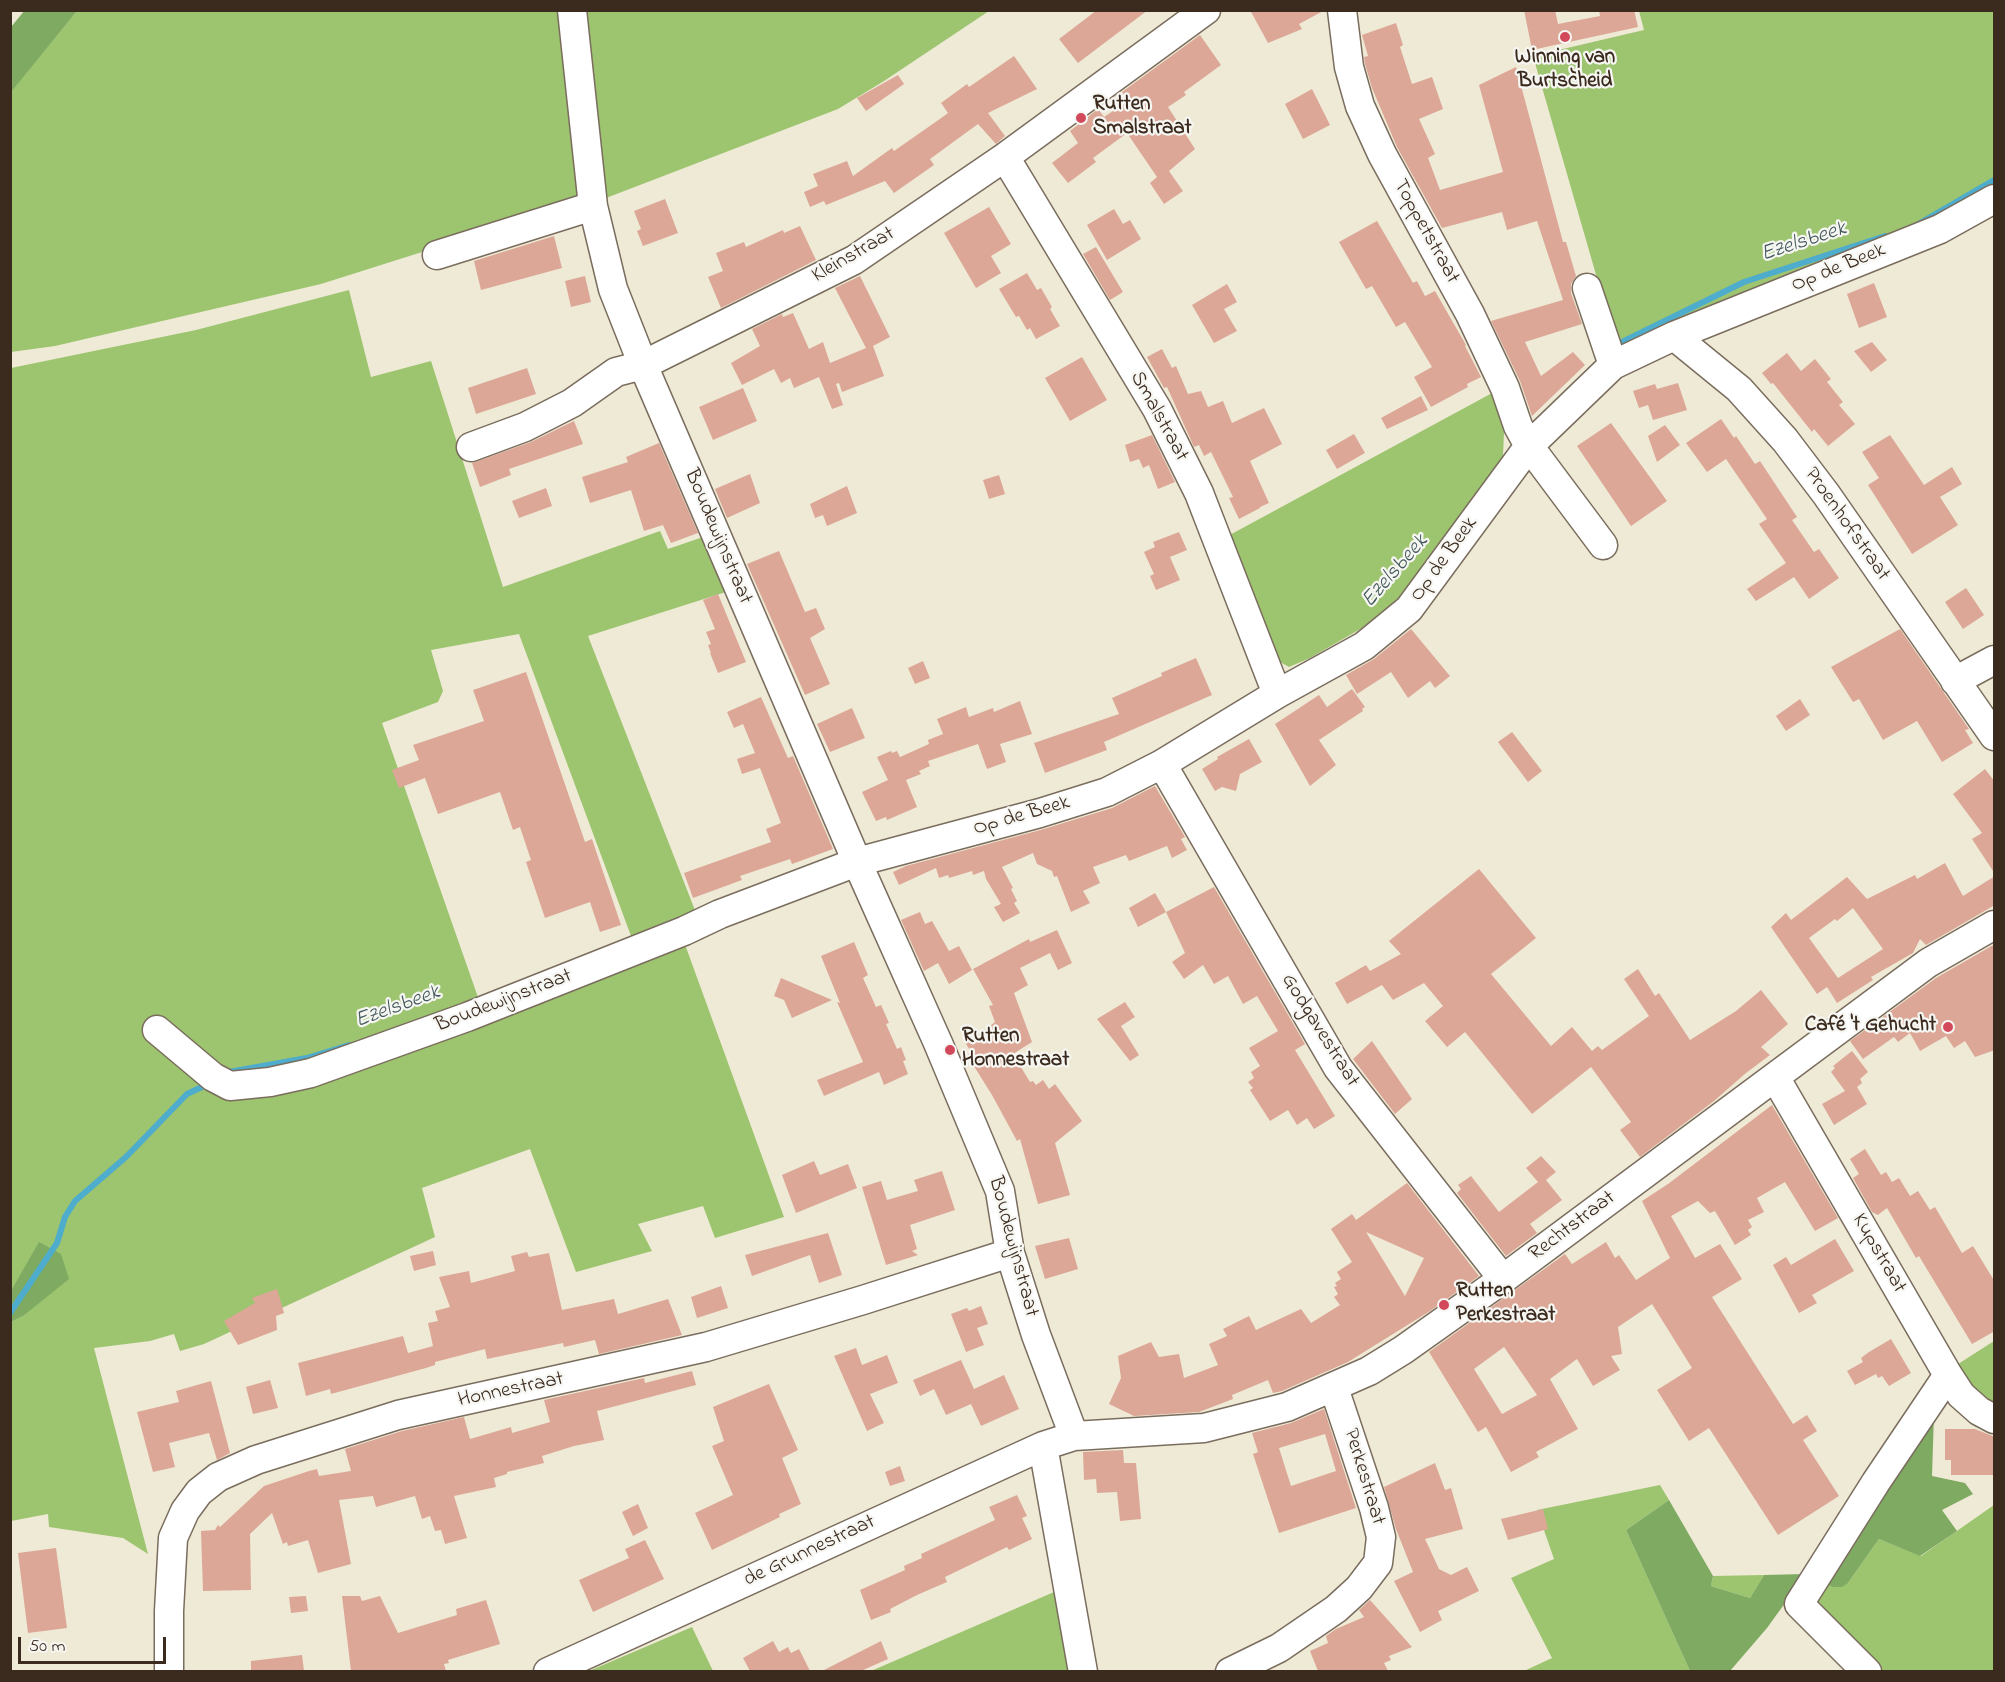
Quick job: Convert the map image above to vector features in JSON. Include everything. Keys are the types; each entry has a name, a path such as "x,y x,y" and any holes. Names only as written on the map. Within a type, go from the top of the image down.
{"street":[{"name":"Boudewijnstraat","path":"572,10 593,206 613,289 643,365 857,862 938,1043 1000,1191 1010,1253 1036,1335 1074,1436"},
{"name":"Kleinstraat","path":"471,447 525,427 572,403 616,372 643,365 854,260 1005,157 1206,10"},
{"name":"Toppetstraat","path":"1342,10 1349,67 1360,106 1382,154 1470,314 1505,388 1518,426 1529,446 1603,545"},
{"name":"Smalstraat","path":"1005,157 1145,389 1199,493 1277,694"},
{"name":"Op de Beek","path":"857,862 1040,813 1107,792 1162,764 1277,694 1364,646 1409,609 1529,446 1613,365 1674,336 1940,229 1995,199"},
{"path":"437,255 593,206"},
{"path":"1587,288 1613,365"},
{"name":"Proenhofstraat","path":"1674,336 1739,390 1785,440 1826,494 1995,736"},
{"path":"1955,681 1995,660"},
{"name":"Godgavestraat","path":"1162,764 1338,1068 1503,1280"},
{"name":"Boudewijnstraat","path":"157,1030 213,1077 230,1086 270,1082 311,1073 467,1017 684,931 720,914 857,862"},
{"name":"Rechtstraat","path":"1074,1436 1204,1428 1287,1407 1369,1371 1503,1280 1928,963 1995,925"},
{"name":"Kupstraat","path":"1775,1077 1948,1375 1961,1395 1979,1411 1995,1419"},
{"name":"Honnestraat","path":"169,1671 169,1611 173,1538 185,1511 199,1492 218,1478 256,1460 398,1415 706,1347 1010,1253"},
{"path":"1867,1671 1799,1604 1876,1482 1948,1375"},
{"name":"Perkestraat","path":"1230,1671 1279,1648 1336,1609 1359,1588 1378,1563 1381,1537 1374,1508 1334,1388"},
{"name":"de Grunnestraat","path":"548,1671 1043,1446 1074,1436"},
{"path":"1043,1446 1083,1671"}],"green space":[{"path":"25,10 77,11 11,92 11,27"},
{"path":"77,11 560,11 580,202 321,284 55,346 11,352 10,92"},
{"path":"581,11 989,11 838,109 606,198"},
{"path":"1639,11 1994,11 1994,189 1959,209 1618,351 1533,56 1644,30"},
{"path":"349,290 371,377 431,361 503,587 660,531 668,549 706,536 729,591 588,636 698,918 634,944 519,634 431,650 443,691 438,702 382,723 480,1003 212,1092 683,939 784,1217 715,1238 703,1206 638,1224 652,1251 576,1272 530,1149 422,1188 435,1237 204,1344 180,1351 174,1334 150,1341 94,1348 148,1554 123,1538 49,1527 48,1514 11,1521 11,1322 23,1316 14,1287 11,1291 11,368 196,330"},
{"path":"1494,392 1504,432 1503,456 1486,484 1402,595 1369,624 1310,658 1289,667 1273,658 1226,537"},
{"path":"39,1242 61,1254 69,1279 23,1316 11,1322 11,1291"},
{"path":"1994,1341 1994,1411 1988,1407 1955,1366"},
{"path":"1934,1414 1932,1476 1965,1483 1973,1494 1942,1510 1957,1531 1920,1556 1879,1539 1848,1583 1842,1587 1826,1584"},
{"path":"1660,1485 1669,1500 1626,1530 1690,1671 1524,1671 1552,1658 1511,1578 1554,1559 1537,1510"},
{"path":"1669,1500 1713,1576 1711,1586 1750,1598 1764,1575 1806,1574 1767,1628 1730,1671 1690,1671 1626,1530"},
{"path":"1994,1505 1994,1671 1877,1671 1813,1604 1824,1576 1848,1583 1879,1539 1921,1556"},
{"path":"1764,1575 1750,1598 1711,1586 1713,1576"},
{"path":"1061,1589 1075,1671 871,1671"},
{"path":"692,1627 713,1671 589,1671"}],"building":[{"path":"1097,10 1148,10 1078,63 1059,39"},
{"path":"1250,10 1325,10 1299,24 1302,29 1268,43"},
{"name":"Winning van Burtscheid","path":"1524,10 1555,10 1558,24 1600,16 1599,10 1634,10 1638,27 1532,50"},
{"path":"1396,23 1403,45 1400,47 1412,84 1432,77 1443,109 1419,119 1435,154 1428,158 1440,190 1503,172 1479,85 1516,67 1563,242 1566,242 1576,276 1571,284 1571,293 1582,324 1525,342 1541,376 1573,352 1585,365 1532,416 1520,381 1491,321 1563,300 1537,221 1507,230 1502,212 1442,228 1397,147 1372,88 1365,64 1364,57 1368,56 1362,35"},
{"path":"1200,35 1221,65 1184,92 1186,95 1168,107 1195,149 1169,171 1183,191 1164,204 1150,183 1157,177 1127,133 1093,158 1096,162 1068,183 1052,163 1078,143 1070,131 1098,109 1104,117 1128,101 1122,92"},
{"path":"1014,56 1037,89 988,113 1005,136 996,144 978,124 930,159 934,165 894,193 885,181 826,205 824,201 810,207 804,192 818,186 813,174 847,161 853,176 892,148 894,151 948,113 941,103 967,84 969,87"},
{"path":"898,75 904,84 866,111 857,98"},
{"path":"1312,89 1330,125 1303,139 1285,104"},
{"path":"665,199 678,233 643,246 637,231 641,229 634,211"},
{"path":"989,207 1011,244 991,256 1001,273 976,288 944,233"},
{"path":"1114,209 1123,224 1130,220 1141,239 1107,260 1087,225"},
{"path":"1377,221 1413,283 1417,281 1425,296 1435,291 1466,345 1481,377 1467,384 1468,387 1431,407 1414,377 1432,367 1405,322 1396,327 1372,286 1366,289 1339,242"},
{"path":"800,226 816,260 721,308 708,277 723,271 716,253 744,242 746,247 783,230 784,233"},
{"path":"554,236 562,268 481,290 474,261"},
{"path":"1096,247 1123,292 1110,300 1083,254"},
{"path":"1027,273 1037,290 1041,288 1060,326 1036,339 1030,328 1027,330 1019,316 1016,317 999,289"},
{"path":"585,276 591,302 571,307 565,281"},
{"path":"860,276 890,337 873,346 884,376 842,392 839,383 836,384 843,405 832,409 819,377 794,388 790,378 781,383 774,369 742,385 731,363 760,346 752,329 782,314 783,317 793,313 809,349 823,342 830,363 866,348 835,288"},
{"path":"1874,283 1887,317 1859,328 1847,294"},
{"path":"1227,284 1237,302 1224,309 1237,331 1214,343 1192,305"},
{"path":"1872,342 1887,360 1871,372 1854,351"},
{"path":"1162,349 1172,368 1176,366 1188,394 1201,391 1208,407 1223,401 1232,423 1264,408 1282,444 1250,461 1269,503 1239,519 1229,498 1233,497 1211,452 1204,456 1199,445 1194,447 1167,387 1164,388 1147,357"},
{"path":"1787,353 1801,371 1815,359 1831,379 1827,382 1843,402 1839,405 1855,424 1828,446 1814,429 1812,432 1773,383 1771,384 1762,373"},
{"path":"1082,357 1107,400 1070,421 1045,378"},
{"path":"527,368 536,394 476,414 468,388"},
{"path":"1678,383 1687,410 1653,420 1648,405 1639,408 1633,391 1655,384 1657,389"},
{"path":"743,388 757,421 713,440 699,407"},
{"path":"1421,396 1428,410 1387,429 1381,418"},
{"path":"1721,419 1755,464 1760,461 1797,517 1792,520 1814,552 1819,549 1839,578 1809,599 1794,577 1756,601 1747,589 1786,563 1759,524 1767,519 1726,459 1707,472 1686,443"},
{"path":"574,421 583,444 509,469 511,475 480,487 472,463 531,442"},
{"path":"1611,423 1667,501 1631,526 1577,446"},
{"path":"1665,425 1680,445 1657,462 1648,436"},
{"path":"1354,434 1365,453 1337,469 1326,450"},
{"path":"1152,435 1175,482 1158,489 1149,465 1143,468 1139,459 1130,462 1125,445"},
{"path":"1890,435 1924,485 1952,467 1962,484 1940,497 1958,525 1912,554 1868,485 1879,478 1862,452"},
{"path":"659,443 698,533 671,543 663,525 644,531 631,490 590,503 582,477 628,462 626,457"},
{"path":"750,474 760,503 727,518 715,489"},
{"path":"999,475 1005,494 989,499 983,480"},
{"path":"847,486 857,513 827,526 823,515 815,518 810,504"},
{"path":"546,488 552,506 519,518 512,501"},
{"path":"1179,532 1187,550 1170,557 1180,580 1156,590 1150,576 1154,574 1144,552 1155,547 1153,542"},
{"path":"779,551 805,612 816,608 825,629 810,638 830,684 805,695 747,564"},
{"path":"1966,588 1984,615 1963,629 1945,602"},
{"path":"718,594 746,662 718,673 710,653 708,645 711,644 706,632 715,629 703,600"},
{"path":"1411,629 1450,676 1435,688 1430,681 1408,698 1391,672 1357,694 1346,675 1374,659"},
{"path":"1900,629 1969,729 1965,730 1973,743 1942,762 1917,721 1883,740 1859,699 1853,702 1831,667"},
{"path":"1196,658 1212,695 1104,742 1107,750 1045,773 1034,743 1119,714 1112,698"},
{"path":"923,661 930,678 915,684 908,668"},
{"path":"526,672 585,842 592,839 621,925 600,932 590,902 545,918 526,862 531,860 520,827 513,830 500,792 438,814 425,778 399,788 392,770 419,760 413,745 484,721 473,690"},
{"path":"1352,689 1365,707 1363,711 1319,740 1336,765 1310,786 1275,724 1319,695 1327,707"},
{"path":"761,697 788,758 793,756 833,849 792,864 790,859 740,876 742,880 693,898 684,873 771,842 766,829 781,823 760,768 742,774 737,759 755,753 743,724 734,728 727,712"},
{"path":"1800,699 1810,715 1786,731 1776,716"},
{"path":"1020,701 1032,734 1000,744 1006,762 987,769 978,744 928,761 930,766 919,771 921,774 906,780 917,807 887,820 886,817 876,821 862,792 888,780 877,757 897,751 900,757 929,744 928,740 943,734 937,719 966,707 969,717 993,708 994,712"},
{"path":"852,708 865,738 830,752 817,724"},
{"path":"1512,732 1542,771 1528,782 1498,742"},
{"path":"1249,739 1262,762 1240,774 1236,791 1222,787 1215,791 1202,769 1218,759 1217,757"},
{"path":"1985,769 1995,782 1995,874 1972,839 1982,833 1953,794"},
{"path":"1155,786 1185,837 1181,839 1187,850 1172,858 1167,846 1129,861 1126,855 1093,867 1100,883 1083,891 1090,903 1071,912 1057,876 1054,877 1052,871 1037,864 1033,853 1002,867 1013,888 1011,889 1017,901 1014,903 1020,913 1003,922 994,907 1001,904 986,879 984,871 973,875 972,871 949,878 948,875 939,878 936,868 899,885 893,872 906,866 1112,808"},
{"path":"1945,863 1963,896 1995,876 1995,905 1926,945 1920,939 1913,953 1871,977 1873,980 1837,1003 1827,987 1817,994 1771,927 1786,913 1791,920 1847,877 1867,899 1915,875 1917,879","holes":["1853,908 1883,949 1838,978 1809,938"]},
{"path":"1479,869 1536,938 1491,974 1551,1046 1572,1027 1592,1051 1598,1046 1602,1050 1649,1016 1624,979 1638,969 1655,996 1659,993 1690,1040 1736,1011 1761,990 1788,1024 1761,1047 1770,1055 1640,1157 1620,1130 1631,1122 1591,1067 1532,1114 1465,1032 1447,1047 1425,1021 1443,1006 1424,983 1393,1000 1382,985 1347,1004 1335,983 1366,965 1370,971 1401,954 1389,941"},
{"path":"1214,887 1305,1044 1295,1050 1335,1116 1314,1129 1307,1118 1297,1125 1288,1110 1270,1121 1250,1090 1253,1088 1248,1082 1254,1078 1251,1072 1260,1066 1249,1048 1278,1031 1257,996 1243,1004 1228,976 1214,984 1203,965 1184,979 1172,962 1185,953 1166,912"},
{"path":"1155,893 1166,912 1138,927 1129,908"},
{"path":"920,912 925,924 932,921 949,951 959,946 972,970 949,984 938,963 924,971 901,920"},
{"path":"1057,930 1072,963 1058,970 1050,953 1020,968 1028,985 1014,993 1032,1042 1013,1054 1030,1082 1033,1081 1036,1085 1043,1080 1049,1089 1055,1084 1082,1121 1055,1143 1070,1195 1038,1204 1020,1139 1017,1141 967,1055 971,1052 966,1044 995,1022 989,1006 993,1005 973,969 1029,939 1030,942"},
{"path":"854,942 868,975 863,978 876,1007 881,1005 897,1049 901,1047 908,1074 884,1085 879,1072 824,1096 817,1080 863,1062 837,1002 840,1003 821,956"},
{"path":"1995,944 1995,1050 1975,1057 1965,1041 1954,1048 1946,1036 1920,1051 1910,1033 1898,1042 1894,1037 1863,1059 1850,1041 1936,978"},
{"path":"781,978 832,1000 792,1018 784,1000 774,996"},
{"path":"1125,1002 1135,1017 1121,1026 1139,1055 1130,1061 1097,1019"},
{"path":"1372,1041 1412,1099 1395,1114 1353,1059"},
{"path":"1852,1051 1868,1072 1860,1079 1862,1083 1857,1087 1867,1104 1834,1125 1822,1104 1845,1091 1831,1072 1835,1068 1833,1066"},
{"path":"1772,1105 1838,1218 1815,1231 1785,1182 1757,1198 1764,1212 1748,1220 1752,1227 1748,1230 1751,1235 1735,1245 1715,1211 1710,1213 1698,1201 1671,1216 1695,1258 1720,1244 1742,1279 1712,1297 1793,1424 1807,1415 1817,1431 1803,1440 1839,1496 1778,1535 1709,1428 1689,1441 1657,1390 1692,1368 1652,1304 1618,1327 1622,1354 1611,1356 1620,1370 1593,1386 1577,1359 1550,1379 1578,1429 1536,1452 1539,1457 1511,1472 1486,1427 1478,1432 1429,1352 1565,1254 1572,1264 1606,1242 1615,1258 1619,1255 1636,1280 1670,1258 1642,1201","holes":["1504,1347 1537,1395 1502,1414 1474,1369"]},
{"path":"1865,1149 1881,1175 1886,1172 1892,1182 1899,1178 1910,1196 1918,1191 1930,1210 1935,1207 1962,1253 1973,1246 1995,1282 1995,1331 1972,1344 1919,1256 1916,1258 1887,1208 1878,1215 1872,1212 1853,1178 1859,1174 1850,1159"},
{"path":"1541,1156 1556,1172 1546,1180 1562,1200 1530,1224 1537,1233 1506,1256 1457,1193 1461,1189 1458,1185 1471,1176 1499,1212 1538,1182 1526,1168"},
{"path":"814,1161 820,1175 848,1164 857,1188 796,1213 782,1175"},
{"path":"942,1171 955,1210 910,1225 917,1249 912,1251 918,1255 886,1265 862,1187 881,1181 887,1200 918,1191 914,1180"},
{"path":"1407,1183 1479,1276 1430,1311 1348,1362 1282,1391 1273,1393 1268,1380 1232,1395 1233,1399 1199,1412 1134,1416 1109,1404 1121,1378 1118,1356 1151,1342 1159,1357 1179,1354 1184,1378 1218,1365 1209,1344 1227,1336 1223,1329 1249,1316 1256,1330 1301,1309 1311,1323 1340,1305 1334,1297 1338,1294 1334,1287 1337,1286 1335,1283 1341,1279 1337,1272 1352,1262 1331,1229 1352,1214 1356,1220","holes":["1366,1232 1424,1258 1405,1296"]},
{"path":"828,1233 842,1275 819,1283 810,1255 752,1276 745,1255"},
{"path":"1069,1238 1078,1269 1045,1279 1035,1246"},
{"path":"1835,1239 1854,1271 1812,1295 1817,1303 1799,1313 1773,1265 1786,1257 1791,1265"},
{"path":"433,1251 436,1265 414,1271 410,1256"},
{"path":"527,1252 529,1257 549,1253 562,1310 614,1299 618,1314 668,1299 682,1335 599,1354 595,1340 564,1347 563,1343 487,1359 485,1349 331,1394 330,1389 306,1396 298,1363 403,1336 408,1353 433,1346 428,1323 438,1321 435,1311 450,1307 439,1277 469,1271 471,1283 515,1271 511,1256"},
{"path":"721,1286 728,1308 697,1318 691,1297"},
{"path":"277,1289 284,1313 276,1316 277,1330 238,1345 224,1321 255,1303 252,1298"},
{"path":"981,1306 988,1324 977,1328 984,1345 966,1352 951,1314"},
{"path":"1891,1339 1911,1373 1889,1386 1882,1376 1878,1378 1876,1374 1855,1385 1847,1371 1863,1362 1861,1358 1869,1352"},
{"path":"856,1348 862,1365 887,1355 898,1383 870,1394 884,1423 867,1431 834,1356"},
{"path":"961,1360 974,1389 1004,1375 1019,1409 981,1426 971,1404 946,1415 934,1389 920,1396 913,1380"},
{"path":"692,1371 696,1385 597,1411 604,1440 542,1456 544,1463 507,1472 507,1474 494,1478 496,1487 454,1496 467,1538 445,1544 441,1530 435,1531 430,1516 422,1519 415,1496 376,1507 373,1496 339,1500 351,1564 318,1573 308,1540 288,1546 287,1542 283,1544 272,1513 250,1534 251,1590 203,1591 201,1531 215,1530 218,1525 220,1527 264,1486 317,1469 319,1476 351,1471 345,1449 402,1431 464,1417 470,1439 511,1427 512,1433 550,1422 544,1400 644,1378 645,1383"},
{"path":"270,1380 278,1408 253,1414 246,1387"},
{"path":"211,1381 230,1453 217,1460 209,1433 169,1443 175,1467 153,1472 137,1412 179,1402 176,1391"},
{"path":"769,1384 798,1450 782,1458 801,1504 779,1514 780,1517 712,1550 695,1513 733,1495 712,1446 724,1441 713,1407"},
{"path":"1324,1409 1356,1508 1279,1533 1253,1454 1258,1452 1252,1433 1291,1423","holes":["1325,1434 1336,1471 1291,1486 1279,1448"]},
{"path":"1945,1429 1975,1429 1995,1437 1995,1475 1951,1475 1951,1460 1945,1460"},
{"path":"1123,1450 1124,1463 1136,1463 1141,1519 1120,1521 1117,1492 1097,1493 1096,1479 1084,1480 1083,1452"},
{"path":"1435,1463 1445,1490 1451,1488 1463,1529 1425,1539 1439,1569 1451,1575 1467,1567 1479,1591 1438,1611 1442,1620 1420,1632 1394,1581 1413,1572 1396,1529 1384,1487"},
{"path":"900,1466 905,1481 890,1486 885,1472"},
{"path":"1017,1495 1027,1516 1022,1518 1032,1539 1009,1550 1007,1547 945,1577 947,1582 871,1620 860,1590 905,1570 904,1566 922,1558 921,1554 995,1520 989,1507"},
{"path":"638,1504 648,1528 633,1536 622,1512"},
{"path":"1543,1509 1548,1529 1508,1540 1501,1519"},
{"path":"645,1540 664,1579 593,1612 579,1580 629,1558 625,1549"},
{"path":"56,1548 67,1628 28,1633 18,1553"},
{"path":"306,1596 308,1611 291,1613 289,1597"},
{"path":"342,1596 360,1596 362,1601 380,1596 398,1633 457,1615 456,1609 486,1600 500,1644 448,1660 449,1663 444,1664 446,1671 351,1671"},
{"path":"1370,1600 1412,1647 1389,1656 1391,1660 1384,1663 1388,1671 1318,1671 1310,1651 1328,1643 1326,1636 1336,1629 1364,1617 1359,1610"},
{"path":"773,1641 779,1652 788,1647 791,1653 799,1649 810,1671 750,1671 743,1658"},
{"path":"881,1641 888,1659 861,1671 822,1671"},
{"path":"302,1655 304,1671 251,1671 251,1661"}],"waterway":[{"name":"Ezelsbeek","path":"1920,223 1994,180"},
{"name":"Ezelsbeek","path":"1624,341 1744,282 1885,236"},
{"name":"Ezelsbeek","path":"229,1072 307,1058 349,1045"},
{"name":"Ezelsbeek","path":"10,1313 57,1243 65,1217 75,1201 126,1157 187,1094 204,1086"}],"place":[{"name":"Winning van Burtscheid","path":"1565,37"},
{"name":"Rutten Smalstraat","path":"1081,118"},
{"name":"Café 't Gehucht","path":"1948,1027"},
{"name":"Rutten Honnestraat","path":"950,1050"},
{"name":"Rutten Perkestraat","path":"1444,1305"}]}
